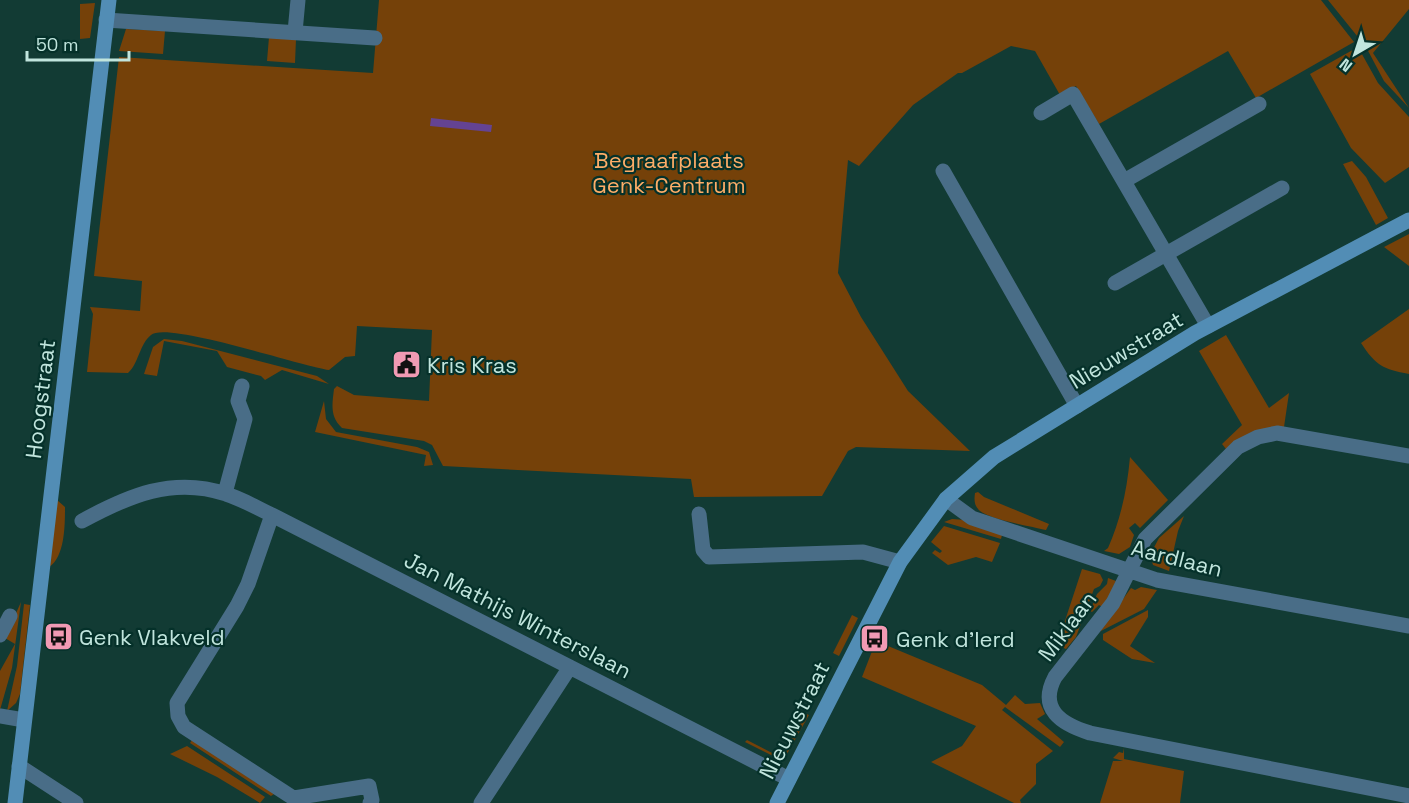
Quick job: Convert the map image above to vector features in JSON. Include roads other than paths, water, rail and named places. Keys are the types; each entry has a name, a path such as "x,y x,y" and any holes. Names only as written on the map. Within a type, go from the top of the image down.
{"street":[{"name":"Hoogstraat","path":"15,803 109,0"},
{"path":"295,32 298,0"},
{"path":"106,20 375,38"},
{"path":"1041,113 1073,94 1208,326"},
{"path":"1124,181 1259,104"},
{"path":"943,171 1077,406"},
{"path":"1115,283 1282,188"},
{"name":"Nieuwstraat","path":"777,803 900,562 946,499 993,458 1208,326 1409,220"},
{"path":"225,493 245,419 238,401 242,386"},
{"name":"Miklaan","path":"1409,456 1277,433 1238,447 1145,539 1113,603 1055,677 1048,690 1049,704 1059,717 1075,728 1090,733 1380,796 1409,796"},
{"name":"Jan Mathijs Winterslaan","path":"82,521 139,493 166,488 225,493 789,779"},
{"name":"Aardlaan","path":"946,499 972,518 1156,580 1409,626"},
{"path":"699,514 703,550 709,557 863,552 900,562"},
{"path":"272,515 248,584 177,703 178,716 184,727 298,800 369,786 372,800 370,803"},
{"path":"0,636 10,616"},
{"path":"481,803 570,667"},
{"path":"0,716 24,720"},
{"path":"19,766 55,798 76,803"}],"place":[{"name":"Kris Kras","path":"406,365"},
{"name":"Genk Vlakveld","path":"58,637"},
{"name":"Genk d'Ierd","path":"875,639"}],"park label":[{"name":"Begraafplaats Genk-Centrum","path":"669,172"}]}
